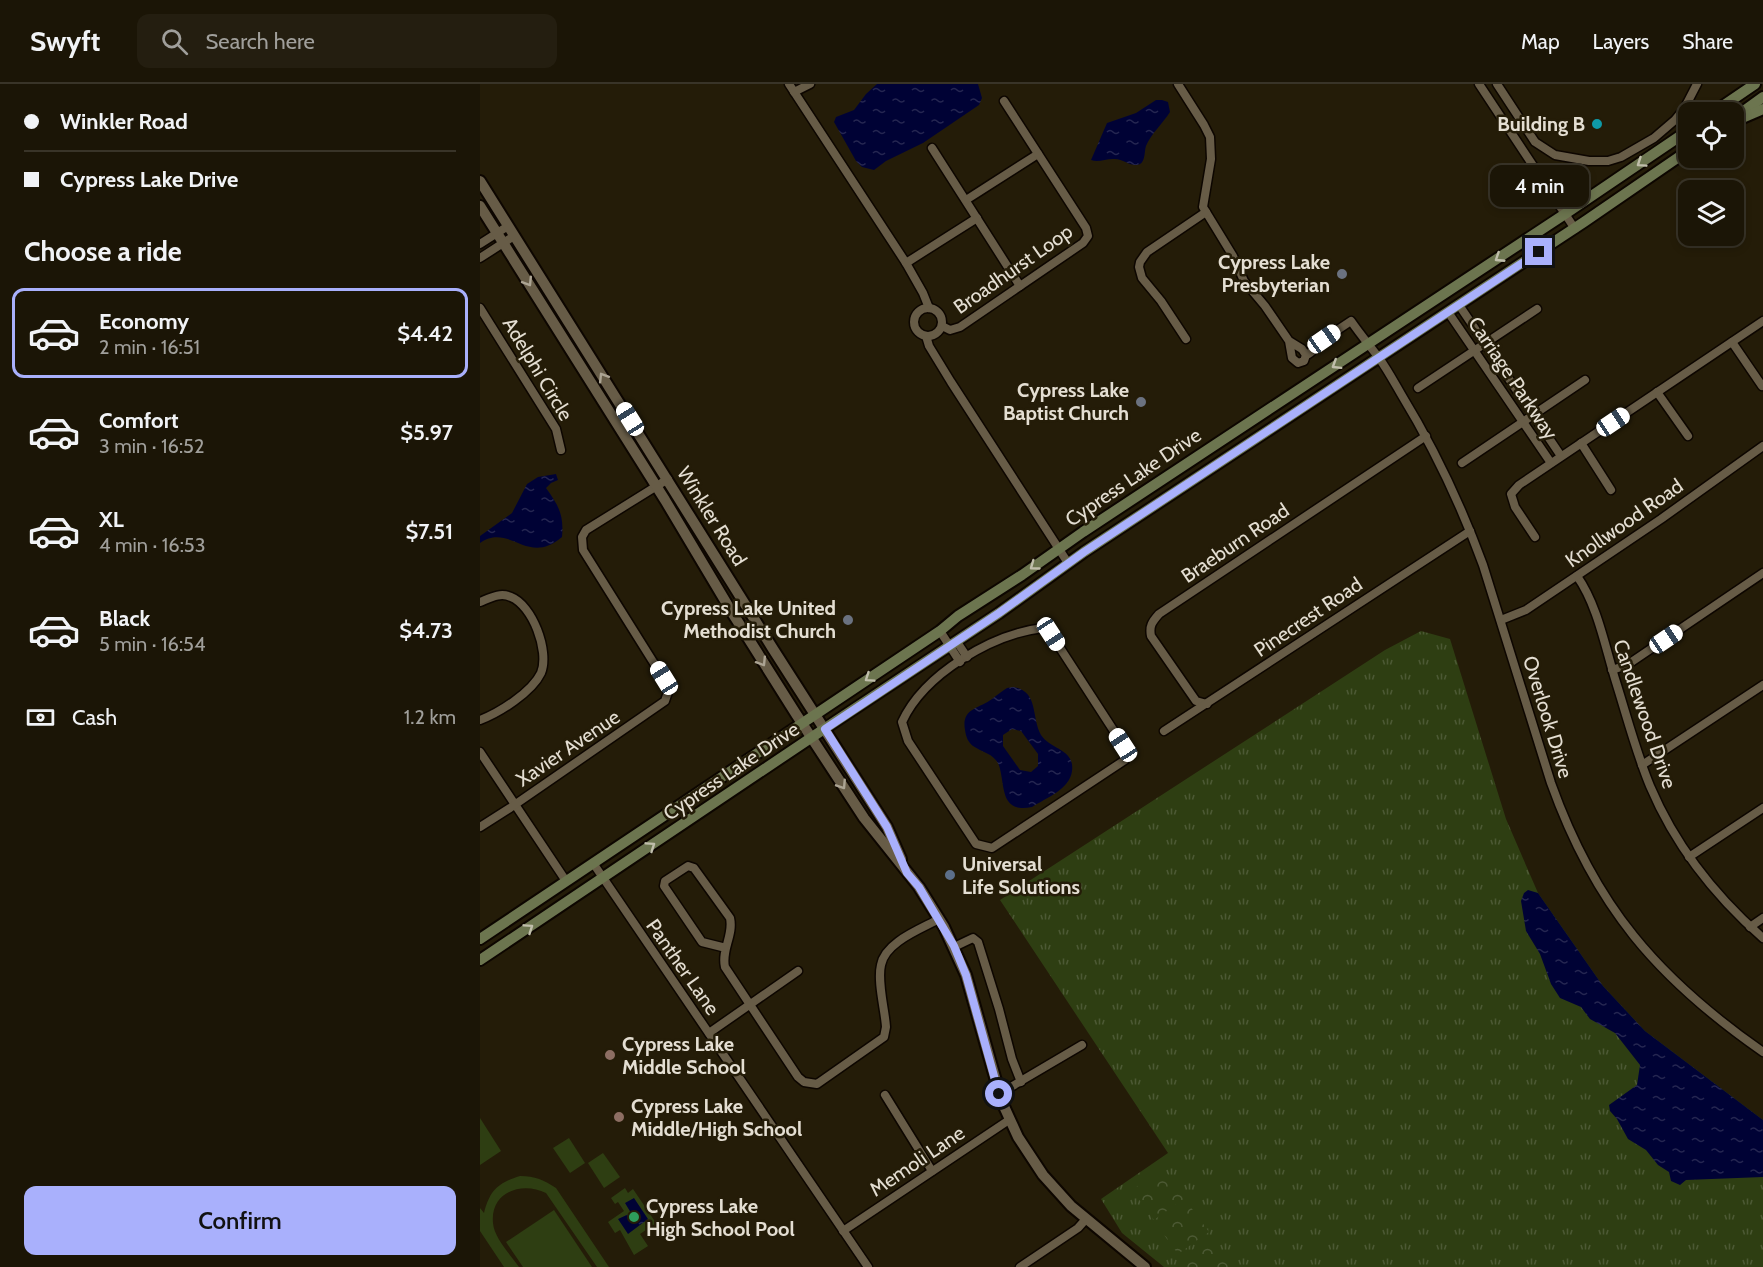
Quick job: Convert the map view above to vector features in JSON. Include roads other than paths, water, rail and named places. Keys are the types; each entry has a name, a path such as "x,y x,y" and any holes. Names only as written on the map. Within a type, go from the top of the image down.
{"main road":[{"path":"1729,102 1755,84"},
{"path":"1744,111 1763,97"},
{"path":"1744,116 1763,109"},
{"name":"Cypress Lake Drive","path":"480,939 816,715 940,631 952,620 1216,443 1678,137"},
{"name":"Cypress Lake Drive","path":"480,960 953,644 1068,563 1575,229 1678,158"}],"street":[{"name":"Broadhurst Loop","path":"789,84 906,263 929,308"},
{"path":"794,92 810,84"},
{"path":"1178,84 1210,137 1211,159 1203,207 1233,256 1244,281 1265,306 1289,341 1297,345 1306,355 1301,363 1294,361 1290,353 1289,341"},
{"path":"1479,84 1575,229"},
{"path":"1690,102 1697,84"},
{"path":"1487,96 1498,86 1535,142 1555,155 1589,161 1608,161 1622,157 1654,138 1678,118"},
{"name":"Broadhurst Loop","path":"942,326 950,330 960,327 1083,243 1088,236 1086,228 1004,101"},
{"path":"932,148 1020,286"},
{"path":"966,200 1038,154"},
{"name":"Winkler Road","path":"480,181 887,827 907,873"},
{"name":"Winkler Road","path":"480,206 802,724 864,818 919,887 939,918 966,975 999,1094 1009,1120 1043,1174 1071,1206 1145,1267"},
{"path":"1186,339 1161,301 1145,283 1139,267 1147,252 1206,212"},
{"path":"906,263 977,218"},
{"path":"480,244 508,226"},
{"path":"480,258 514,236"},
{"name":"Carriage Parkway","path":"1459,304 1561,456"},
{"name":"Adelphi Circle","path":"480,308 551,420 560,438 561,450"},
{"name":"Broadhurst Loop","path":"934,309 941,316 942,326 936,334 926,336 917,332 914,318 920,310 934,309"},
{"path":"1418,388 1537,309"},
{"name":"Carriage Parkway","path":"1448,312 1551,463"},
{"name":"Overlook Drive","path":"1306,355 1315,348 1317,339 1324,339 1351,321 1367,345 1379,357 1426,436 1470,531 1501,620 1551,783 1563,816 1590,873 1627,929 1659,967 1705,1010 1763,1052"},
{"path":"1535,537 1515,507 1510,494 1518,485 1763,321"},
{"path":"926,336 940,364 1068,563"},
{"path":"1732,342 1762,386"},
{"path":"1462,463 1585,380"},
{"path":"1657,392 1688,436"},
{"name":"Braeburn Road","path":"1207,704 1196,701 1151,636 1150,628 1153,621 1168,608 1426,436"},
{"path":"1216,443 1225,459"},
{"path":"1581,443 1611,490"},
{"name":"Knollwood Road","path":"1501,620 1526,610 1661,519 1763,446"},
{"path":"656,486 668,479"},
{"name":"Xavier Avenue","path":"480,827 665,701 669,692 664,678 584,550 582,537 586,530 656,486"},
{"path":"673,514 686,525 712,561 718,558"},
{"name":"Pinecrest Road","path":"1164,731 1470,531"},
{"path":"1612,670 1627,665 1763,573"},
{"name":"Candlewood Drive","path":"1577,576 1589,594 1642,765 1662,810 1689,857 1720,897 1763,938"},
{"path":"480,602 505,595 519,602 540,635 544,659 540,674 530,688 491,716 480,720"},
{"path":"1043,628 1051,634 1126,753 1125,760 992,848 976,844 908,741 902,722 912,704 929,685 964,660 980,648 1029,630 1043,628"},
{"path":"940,631 964,660"},
{"path":"1642,765 1763,685"},
{"path":"480,753 566,881"},
{"path":"1689,857 1763,808"},
{"name":"Panther Lane","path":"593,863 868,1267"},
{"path":"726,948 702,942 665,888 663,884 665,881 688,866 693,867 730,918 731,928 724,958 725,967 801,1080 813,1084 821,1082 884,1037 886,1027 880,968 884,957 898,943 939,918"},
{"path":"1750,927 1763,918"},
{"path":"954,946 973,938 978,942 1002,1017 1012,1059 1021,1082"},
{"path":"709,1033 798,971"},
{"path":"999,1094 1082,1045"},
{"path":"885,1095 932,1171"},
{"name":"Memoli Lane","path":"843,1231 1009,1120"},
{"path":"1020,1267 1078,1228 1086,1219"}],"water":[{"path":"877,84 978,84 982,98 979,105 923,143 886,161 874,170 862,167 856,161 834,122 836,117 854,110"},
{"path":"1156,100 1168,102 1170,112 1148,142 1142,163 1133,165 1116,159 1091,160 1107,123 1136,113"},
{"path":"556,474 558,480 546,488 560,511 562,537 550,545 539,548 529,547 501,537 480,543 480,536 512,513 527,484 538,477"},
{"path":"1007,688 1021,689 1027,694 1031,699 1041,735 1066,754 1072,764 1067,783 1032,807 1022,808 1010,803 1006,798 996,760 971,744 965,733 964,723 968,713","holes":["1012,729 1021,731 1038,754 1038,766 1031,772 1020,770 1003,746 1003,735"]},
{"path":"1528,890 1538,893 1603,986 1645,1031 1763,1120 1763,1177 1686,1180 1680,1185 1671,1181 1669,1172 1658,1165 1646,1150 1628,1139 1610,1111 1609,1105 1637,1085 1640,1065 1615,1033 1590,1019 1581,1007 1560,998 1551,984 1540,954 1526,931 1521,901"},
{"path":"634,1198 648,1219 628,1234 618,1219 631,1213 625,1203"}],"place":[{"name":"Building B","path":"1597,124"},
{"name":"Cypress Lake Presbyterian","path":"1342,274"},
{"name":"Cypress Lake Baptist Church","path":"1141,402"},
{"name":"Cypress Lake United Methodist Church","path":"848,620"},
{"name":"Universal Life Solutions","path":"950,875"},
{"name":"Cypress Lake Middle School","path":"610,1055"},
{"name":"Cypress Lake Middle/High School","path":"619,1117"},
{"name":"Cypress Lake High School Pool","path":"634,1217"}]}
